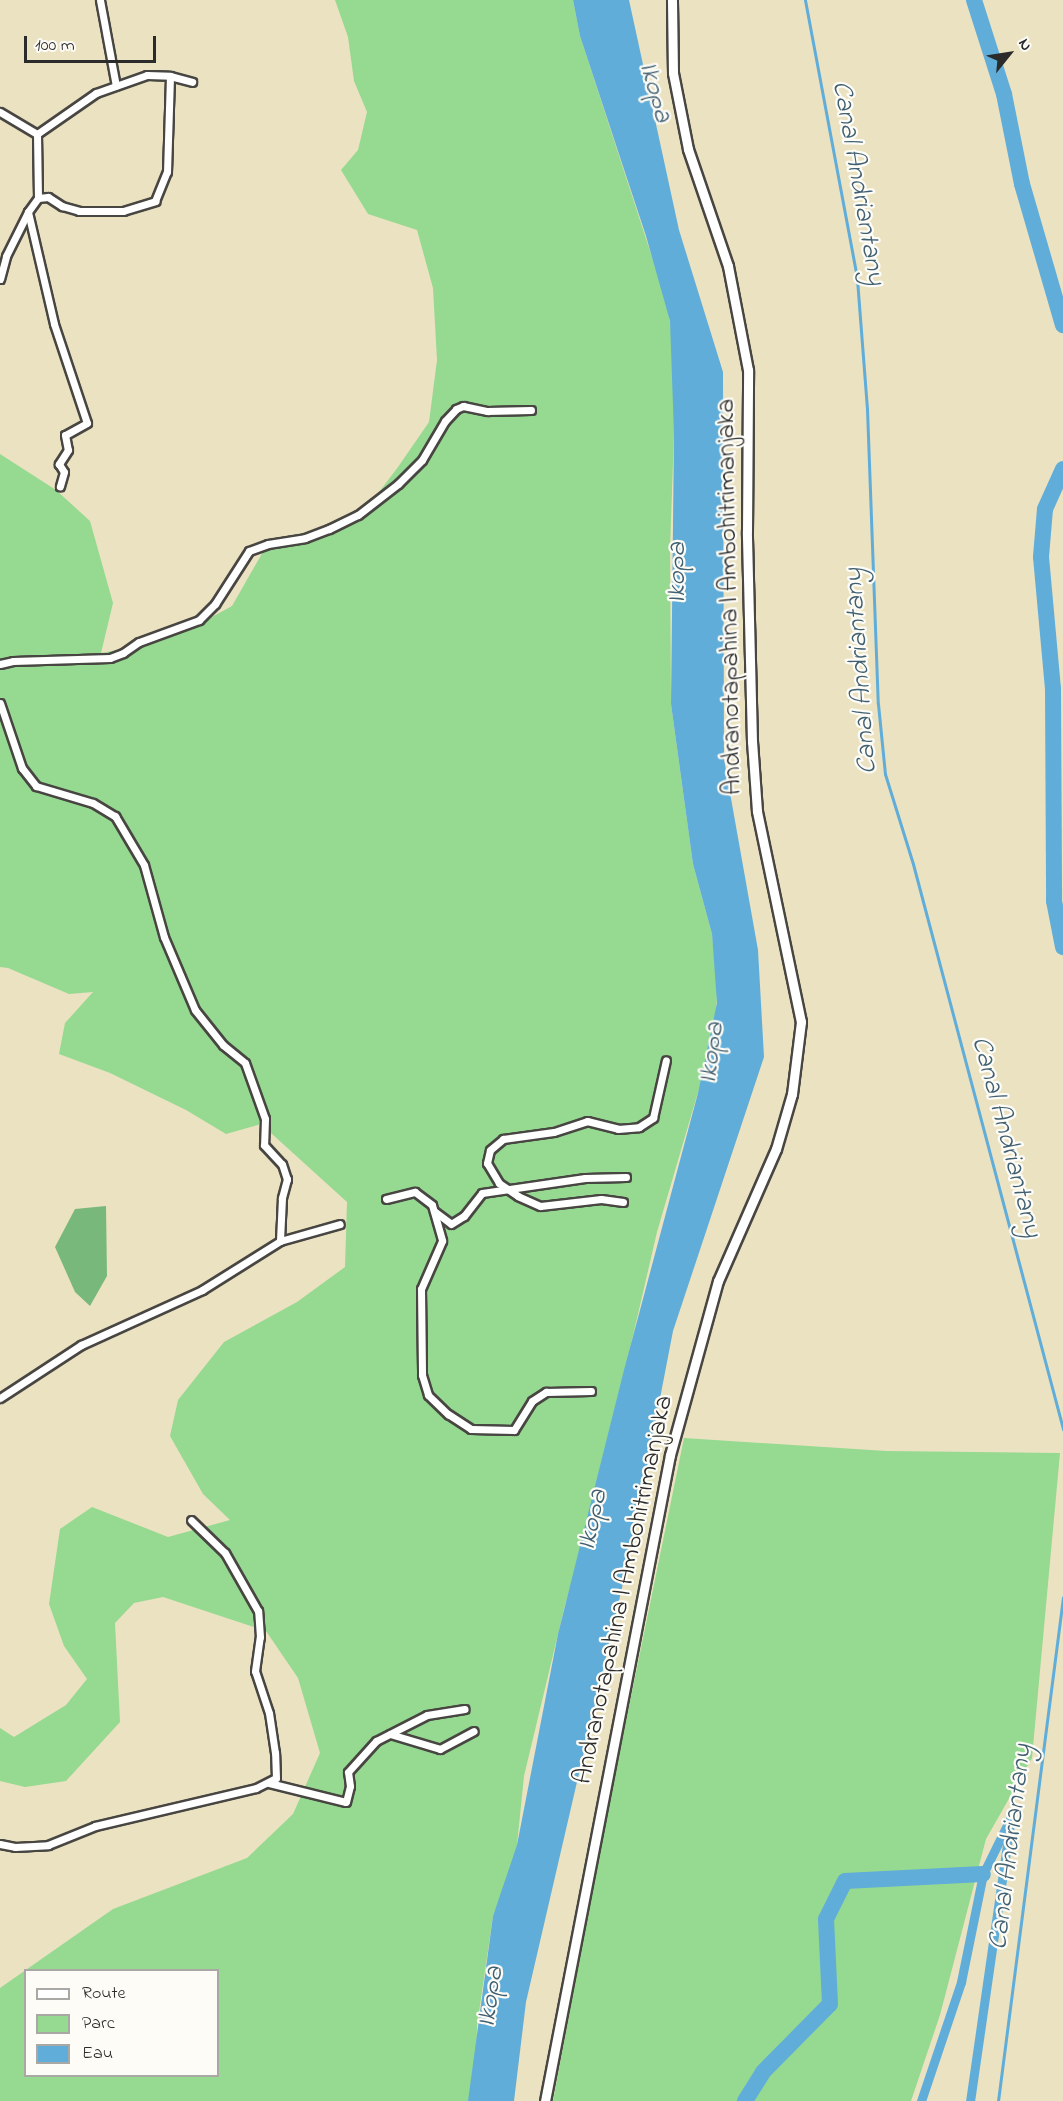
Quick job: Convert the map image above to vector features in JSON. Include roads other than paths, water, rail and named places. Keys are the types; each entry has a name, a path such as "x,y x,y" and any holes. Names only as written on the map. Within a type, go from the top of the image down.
{"main road":[{"name":"Andranotapahina | Ambohitrimanjaka","path":"545,2101 670,1455 718,1281 776,1149 792,1094 801,1022 757,811 752,742 747,555 748,370 728,266 688,149 673,73 672,0"}],"street":[{"path":"100,0 116,86"},
{"path":"37,134 96,93 147,75 170,76 192,82"},
{"path":"38,198 48,197 63,206 79,211 123,211 155,201 167,171 170,76"},
{"path":"0,112 37,134"},
{"path":"0,279 6,256 28,212 38,198 37,134"},
{"path":"28,212 54,324 87,423 65,435 68,450 59,464 64,472 60,486"},
{"path":"0,664 14,661 110,658 123,654 139,642 199,620 215,604 249,551 268,544 305,538 358,515 398,484 422,460 445,421 456,409 463,406 487,411 531,410"},
{"path":"0,703 22,768 36,786 93,803 115,816 144,865 164,937 195,1010 223,1045 245,1063 265,1119 264,1145 282,1164 287,1179 282,1198 280,1241"},
{"path":"623,1202 601,1199 540,1206 499,1183 487,1163 490,1150 503,1139 554,1132 587,1121 618,1129 639,1127 653,1119 666,1060"},
{"path":"434,1211 451,1224 464,1216 482,1193 585,1178 626,1177"},
{"path":"386,1199 415,1192 432,1205 434,1211 442,1241 421,1289 422,1375 428,1395 448,1414 471,1429 514,1430 532,1401 546,1392 591,1391"},
{"path":"0,1398 81,1345 202,1290 280,1241 340,1224"},
{"path":"0,1844 15,1847 48,1845 94,1826 189,1805 269,1783 276,1778 269,1713 255,1671 260,1637 258,1611 225,1553 191,1520"},
{"path":"269,1783 346,1802 350,1786 348,1772 376,1741 427,1716 465,1709"},
{"path":"390,1734 440,1749 474,1731"}],"water":[{"path":"573,0 629,0 679,230 723,372 724,759 758,950 764,1057 673,1331 631,1549 526,2002 514,2101 468,2101 493,1916 517,1845 558,1634 624,1370 698,1093 717,1003 712,934 693,864 671,704 674,434 670,321 646,236 580,36"}],"waterway":[{"name":"Canal Andriantany","path":"805,0 857,279 867,409 878,704 885,774 913,864 1063,1429"},
{"path":"974,0 1004,94 1022,184 1063,325"},
{"path":"1063,469 1045,509 1041,557 1053,689 1054,901 1063,947"},
{"name":"Canal Andriantany","path":"998,2101 1063,1597"},
{"path":"921,2101 961,1982 983,1874 1011,1817 970,2101"},
{"name":"Ikopa","path":"745,2101 763,2072 830,2004 826,1919 845,1881 983,1874"}]}
